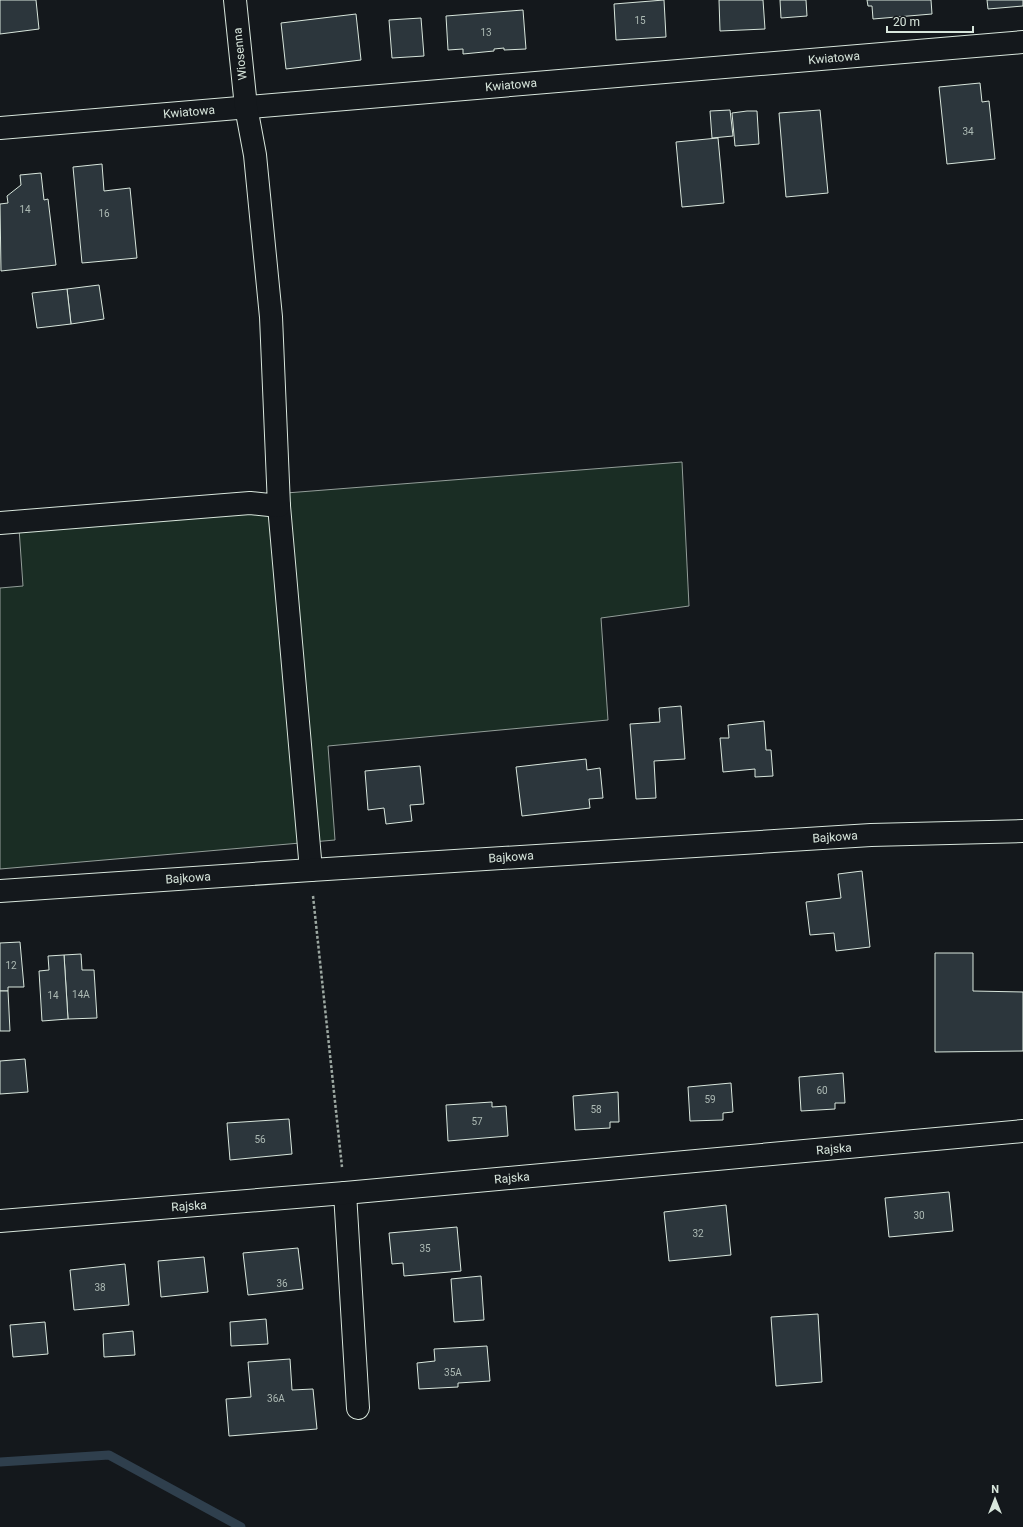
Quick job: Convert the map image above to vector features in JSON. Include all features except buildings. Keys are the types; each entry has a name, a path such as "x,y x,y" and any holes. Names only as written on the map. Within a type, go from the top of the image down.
{"street":[{"name":"Wiosenna","path":"235,0 246,107 255,155 271,317 279,506 311,870"},
{"name":"Kwiatowa","path":"0,128 1023,42"},
{"path":"0,523 250,503 279,506"},
{"name":"Bajkowa","path":"0,891 871,835 1023,831"},
{"name":"Rajska","path":"0,1220 345,1193 1023,1132"},
{"path":"345,1193 358,1408"}],"path":[{"path":"311,870 345,1193"}],"green space":[{"path":"682,462 689,606 601,618 608,720 328,746 335,840 0,869 0,588 23,586 18,514"}],"waterway":[{"path":"0,1462 109,1455 241,1527"}]}
